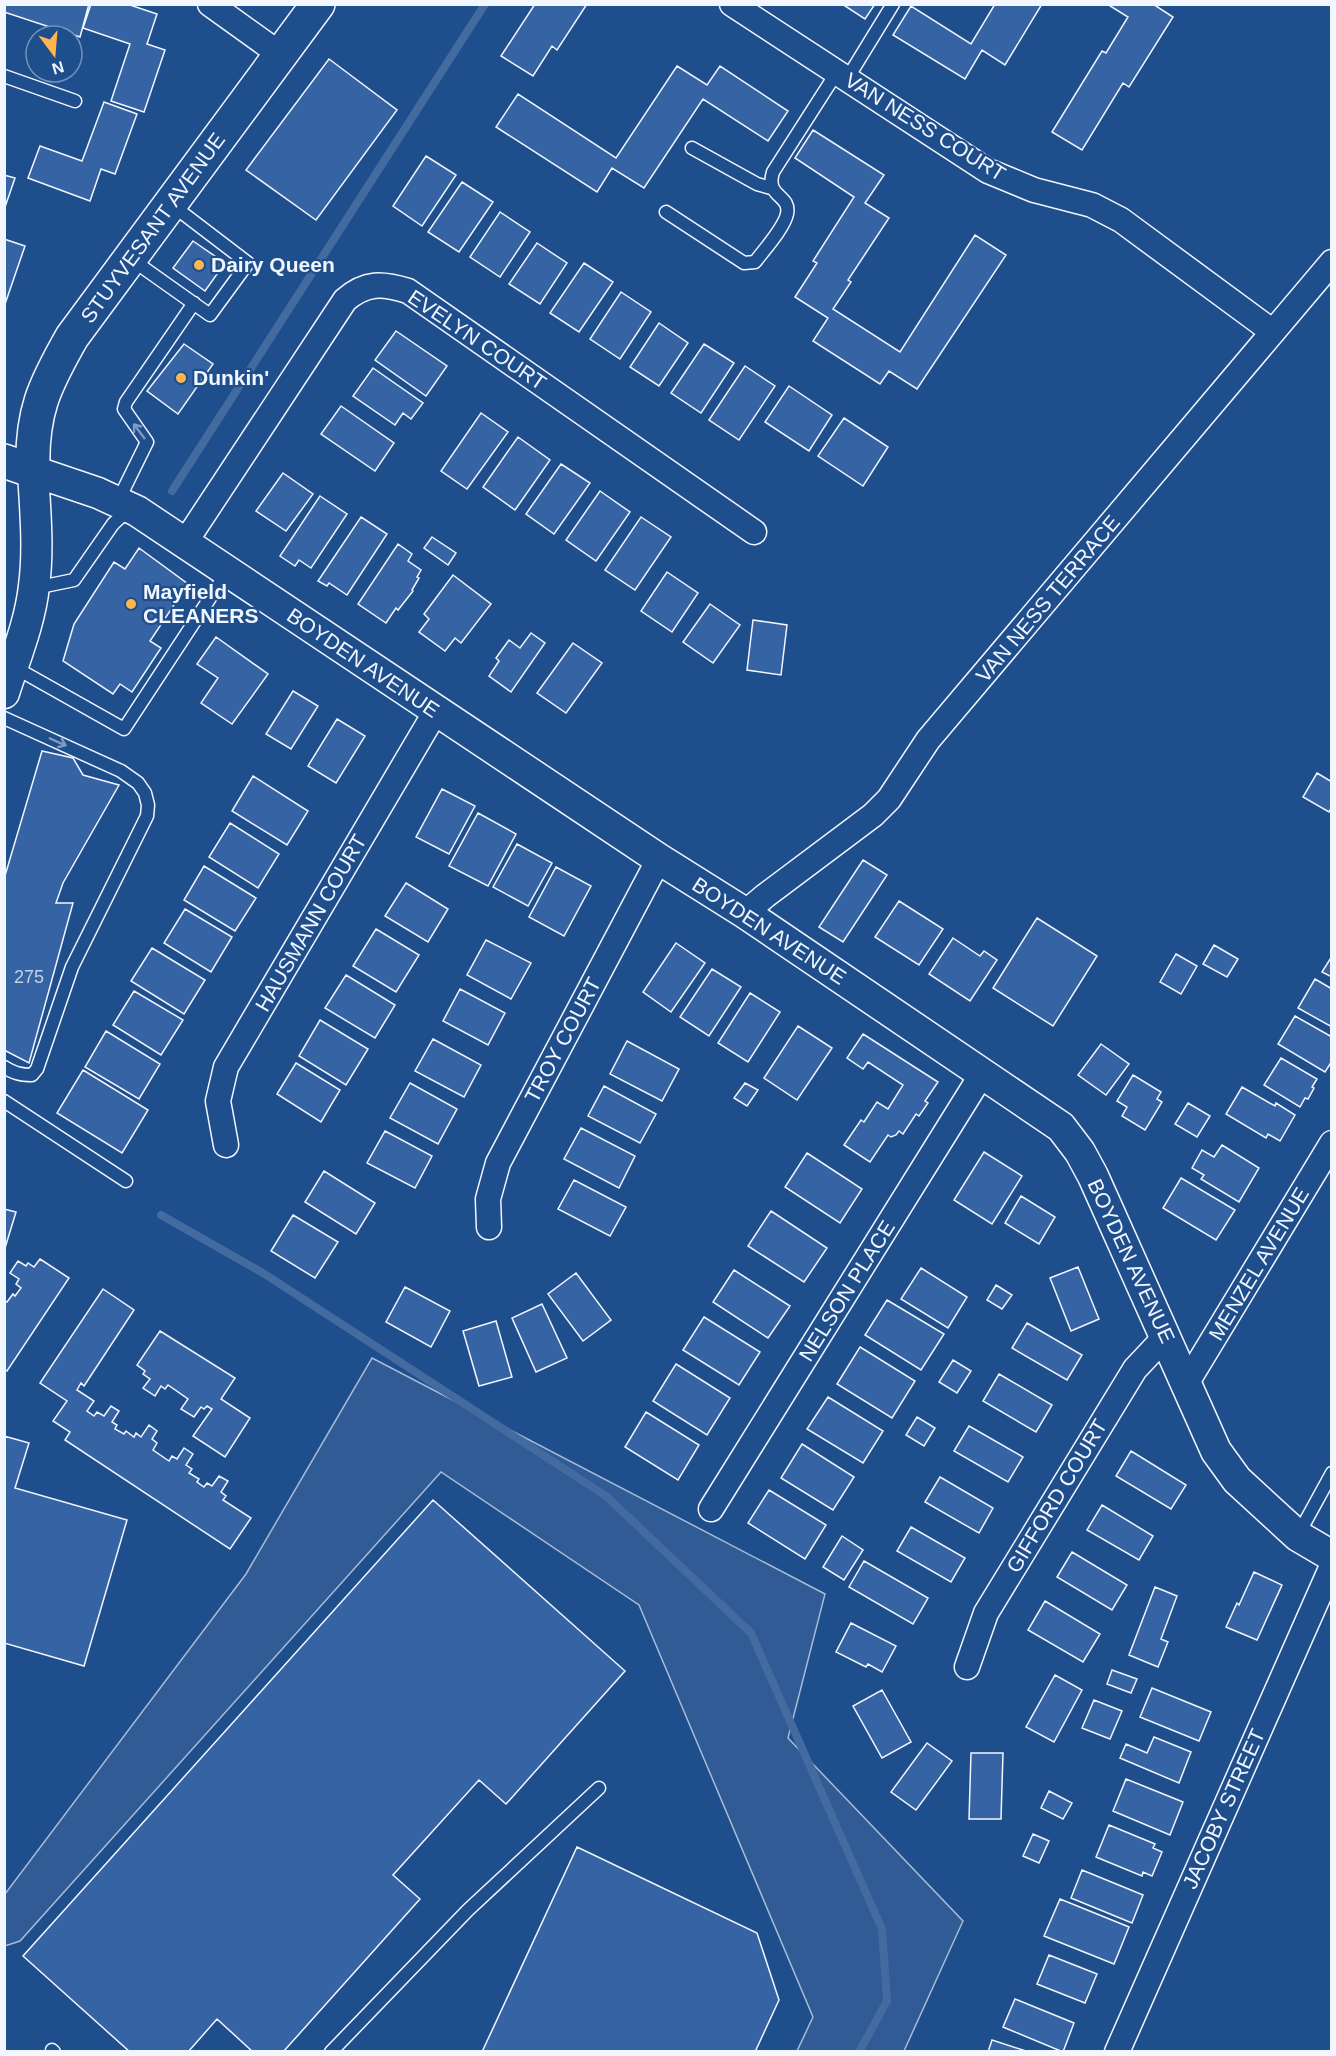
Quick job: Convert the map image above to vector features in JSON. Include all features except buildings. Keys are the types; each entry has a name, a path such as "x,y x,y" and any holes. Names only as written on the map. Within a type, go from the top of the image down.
{"main road":[{"name":"STUYVESANT AVENUE","path":"14,470 32,448 40,399 72,337 318,4"}],"street":[{"path":"210,4 281,55"},
{"name":"VAN NESS COURT","path":"732,4 988,171 1034,190 1092,205 1121,220 1273,332"},
{"name":"VAN NESS TERRACE","path":"745,913 873,815 889,799 928,740 1332,262"},
{"name":"EVELYN COURT","path":"184,544 345,300 356,291 374,285 391,286 408,291 754,532"},
{"path":"9,680 34,588 37,556 14,470"},
{"name":"BOYDEN AVENUE","path":"14,470 124,504 659,859 745,913 1061,1126 1080,1152 1093,1176 1216,1451 1237,1480 1298,1536 1332,1556"},
{"name":"HAUSMANN COURT","path":"226,1145 218,1101 226,1067 436,711"},
{"name":"TROY COURT","path":"489,1227 488,1199 498,1163 659,859"},
{"name":"NELSON PLACE","path":"711,1509 982,1074"},
{"name":"MENZEL AVENUE","path":"1186,1384 1332,1143"},
{"name":"GIFFORD COURT","path":"967,1667 986,1613 1136,1369 1166,1336"},
{"name":"JACOBY STREET","path":"1117,2052 1332,1566"}],"lane":[{"path":"771,188 770,181 773,172 893,4"},
{"path":"4,76 75,101"},
{"path":"666,212 744,263 755,262 787,215 786,203 771,188 757,183 693,148"},
{"path":"130,258 210,315 248,263 170,204"},
{"path":"34,588 74,580 113,524 124,504 147,442 126,415 124,409 126,402 194,303"},
{"path":"9,680 124,729 227,572"},
{"path":"4,718 121,771 138,783 145,793 148,804 147,816 72,967 37,1069 32,1075 24,1075 15,1074 4,1067"},
{"path":"4,1101 126,1181"},
{"path":"1298,1536 1332,1473"},
{"path":"331,2052 468,1910 599,1788"}],"shaded area":[{"path":"372,1358 825,1594 788,1738 963,1921 904,2051 797,2051 813,2017 639,1605 441,1472 20,1941 5,1946 5,1894 246,1574"}],"waterway":[{"path":"172,491 485,4"},
{"path":"161,1215 263,1273 606,1496 751,1633 882,1929 887,2001 859,2052"}],"place":[{"name":"Dairy Queen","path":"199,265"},
{"name":"Dunkin'","path":"181,378"},
{"name":"Mayfield CLEANERS","path":"131,604"}]}
